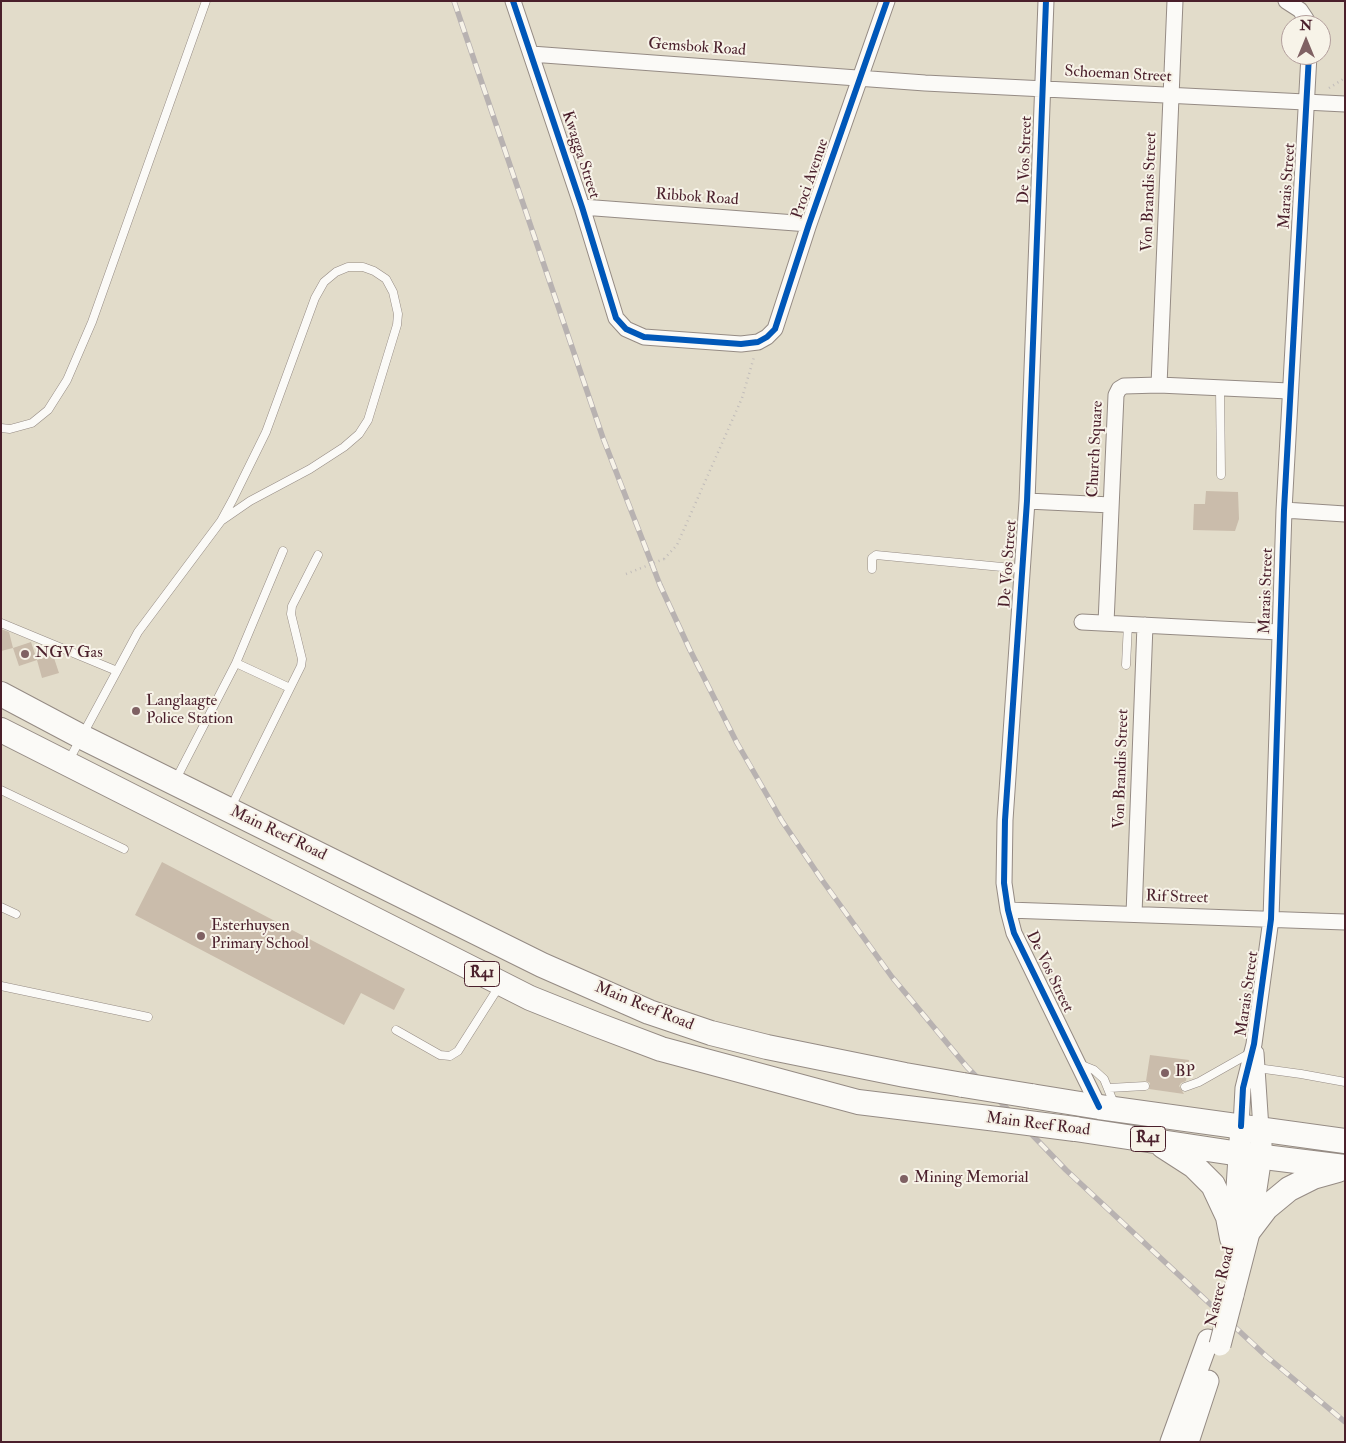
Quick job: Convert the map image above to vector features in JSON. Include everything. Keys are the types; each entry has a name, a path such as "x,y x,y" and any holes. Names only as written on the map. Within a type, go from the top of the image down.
{"main road":[{"name":"Main Reef Road","path":"1,694 82,737 542,965 649,1012 711,1034 905,1075 963,1085 1031,1096 1108,1102 1251,1128 1345,1141"},
{"name":"Main Reef Road","path":"1,730 501,984 530,998 661,1049 858,1102 1151,1140 1345,1168"},
{"path":"165,814 177,784"},
{"path":"232,848 238,814"},
{"name":"Nasrec Road","path":"1188,1442 1241,1234 1236,1219 1251,1155 1251,1128"},
{"path":"1151,1140 1183,1158 1208,1179 1224,1207 1231,1227 1241,1234 1266,1208 1289,1189 1313,1177 1345,1168"},
{"name":"Nasrec Road","path":"1171,1442 1214,1342"}],"street":[{"name":"Kwagga Street","path":"513,1 582,207 616,318 626,329 644,337 741,344 758,342"},
{"name":"Proci Avenue","path":"758,342 768,337 776,329 886,1"},
{"name":"De Vos Street","path":"1046,1 1027,501 1004,838 1004,882 1008,910 1014,933 1021,948 1077,1063 1108,1102"},
{"name":"Von Brandis Street","path":"1159,385 1175,1"},
{"path":"1286,1 1300,10 1302,15"},
{"name":"Gemsbok Road","path":"532,54 860,77"},
{"name":"Marais Street","path":"1251,1128 1243,1088 1254,1049 1271,919 1289,391 1309,65"},
{"name":"Schoeman Street","path":"860,77 925,83 1345,104"},
{"name":"Ribbok Road","path":"582,207 810,224"},
{"name":"Church Square","path":"1106,623 1117,391 1124,386 1159,385 1289,391"},
{"path":"1027,501 1111,505"},
{"path":"1284,510 1345,514"},
{"path":"1082,622 1280,632"},
{"name":"Von Brandis Street","path":"1134,914 1145,625"},
{"name":"Rif Street","path":"1008,910 1345,922"},
{"name":"Marais Street","path":"1251,1128 1257,1068 1254,1049"}],"lane":[{"path":"1,428 10,429 32,423 48,410 67,380 92,322 206,1"},
{"path":"67,764 138,632 221,521 266,432 315,298 324,282 336,272 348,267 363,267 374,271 386,279 393,292 398,314 397,325 368,420 359,434 344,447 310,469 250,501 221,521"},
{"path":"1220,388 1221,474"},
{"path":"177,784 236,663 283,551"},
{"path":"238,814 290,688 301,666 302,660 291,614 292,606 318,555"},
{"path":"872,569 872,558 876,555 1022,569"},
{"path":"1,623 117,671"},
{"path":"1126,665 1128,624"},
{"path":"236,663 290,688"},
{"path":"1,790 124,849"},
{"path":"1,907 16,914"},
{"path":"396,1030 440,1055 450,1056 458,1051 501,984"},
{"path":"1,986 148,1017"},
{"path":"1185,1087 1199,1082 1254,1049"},
{"path":"1077,1063 1099,1074 1108,1102 1145,1086"},
{"path":"1257,1068 1345,1082"}],"path":[{"path":"626,574 664,559 677,545 742,398 758,342"}],"building":[{"path":"1206,491 1238,492 1239,519 1235,531 1193,530 1194,504 1205,504"},
{"name":"NGV Gas","path":"1,629 9,632 13,648 1,651"},
{"name":"NGV Gas","path":"31,642 37,660 19,666 13,648"},
{"name":"NGV Gas","path":"53,655 59,673 42,678 37,660"},
{"name":"Esterhuysen Primary School","path":"162,862 405,989 394,1010 361,993 344,1025 135,915"},
{"path":"1150,1055 1189,1060 1186,1081 1179,1086 1184,1094 1149,1089 1150,1083 1146,1081"}],"railway":[{"path":"454,1 603,438 660,585 690,650 737,743 782,821 892,977 967,1067 1066,1170 1266,1356 1345,1422"}],"cycle path":[{"path":"513,1 582,207 616,318 626,329 644,337 741,344 758,342 775,329 809,224 887,1"},
{"path":"1046,1 1027,501 1005,820 1004,883 1014,933 1099,1107"},
{"path":"1241,1126 1243,1088 1254,1044 1271,919 1284,510 1308,65"}],"place":[{"name":"NGV Gas","path":"25,654"},
{"name":"Langlaagte Police Station","path":"136,711"},
{"name":"Esterhuysen Primary School","path":"201,936"},
{"name":"BP","path":"1165,1073"},
{"name":"Mining Memorial","path":"904,1179"}]}
